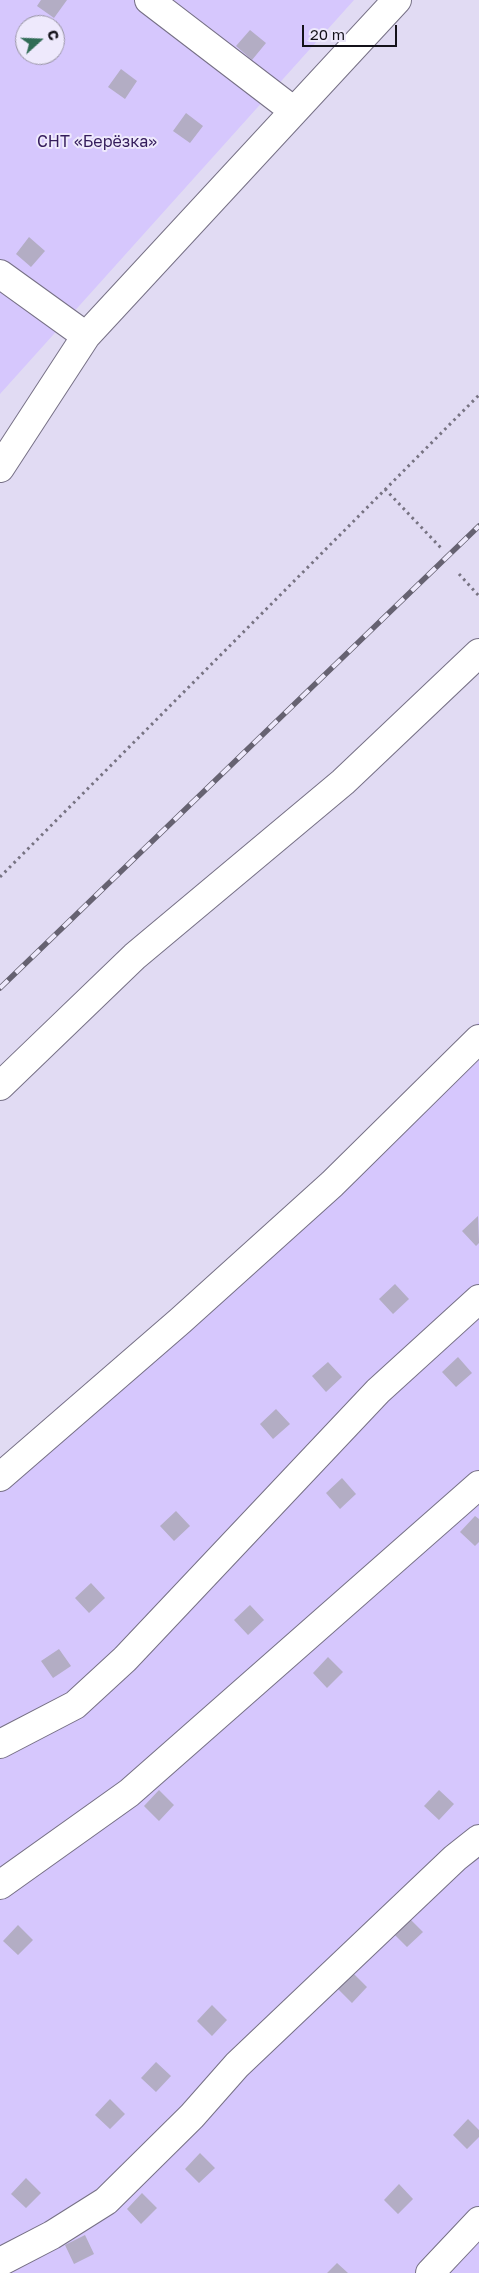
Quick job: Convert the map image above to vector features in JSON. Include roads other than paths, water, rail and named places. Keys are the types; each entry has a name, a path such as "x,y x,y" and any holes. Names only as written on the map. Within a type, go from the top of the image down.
{"lane":[{"path":"149,0 294,111"},
{"path":"0,468 86,336 397,0"},
{"path":"0,274 86,336"},
{"path":"0,1086 135,956 343,782 479,652"},
{"path":"0,1477 180,1321 332,1184 479,1040"},
{"path":"0,1744 75,1704 118,1665 378,1391 479,1299"},
{"path":"0,1885 129,1793 479,1485"},
{"path":"0,2262 52,2235 106,2202 192,2116 237,2065 447,1865 479,1839"},
{"path":"430,2273 479,2221"}],"railway":[{"path":"0,988 479,526"}],"park label":[{"name":"СНТ «Берёзка»","path":"97,142"}]}
